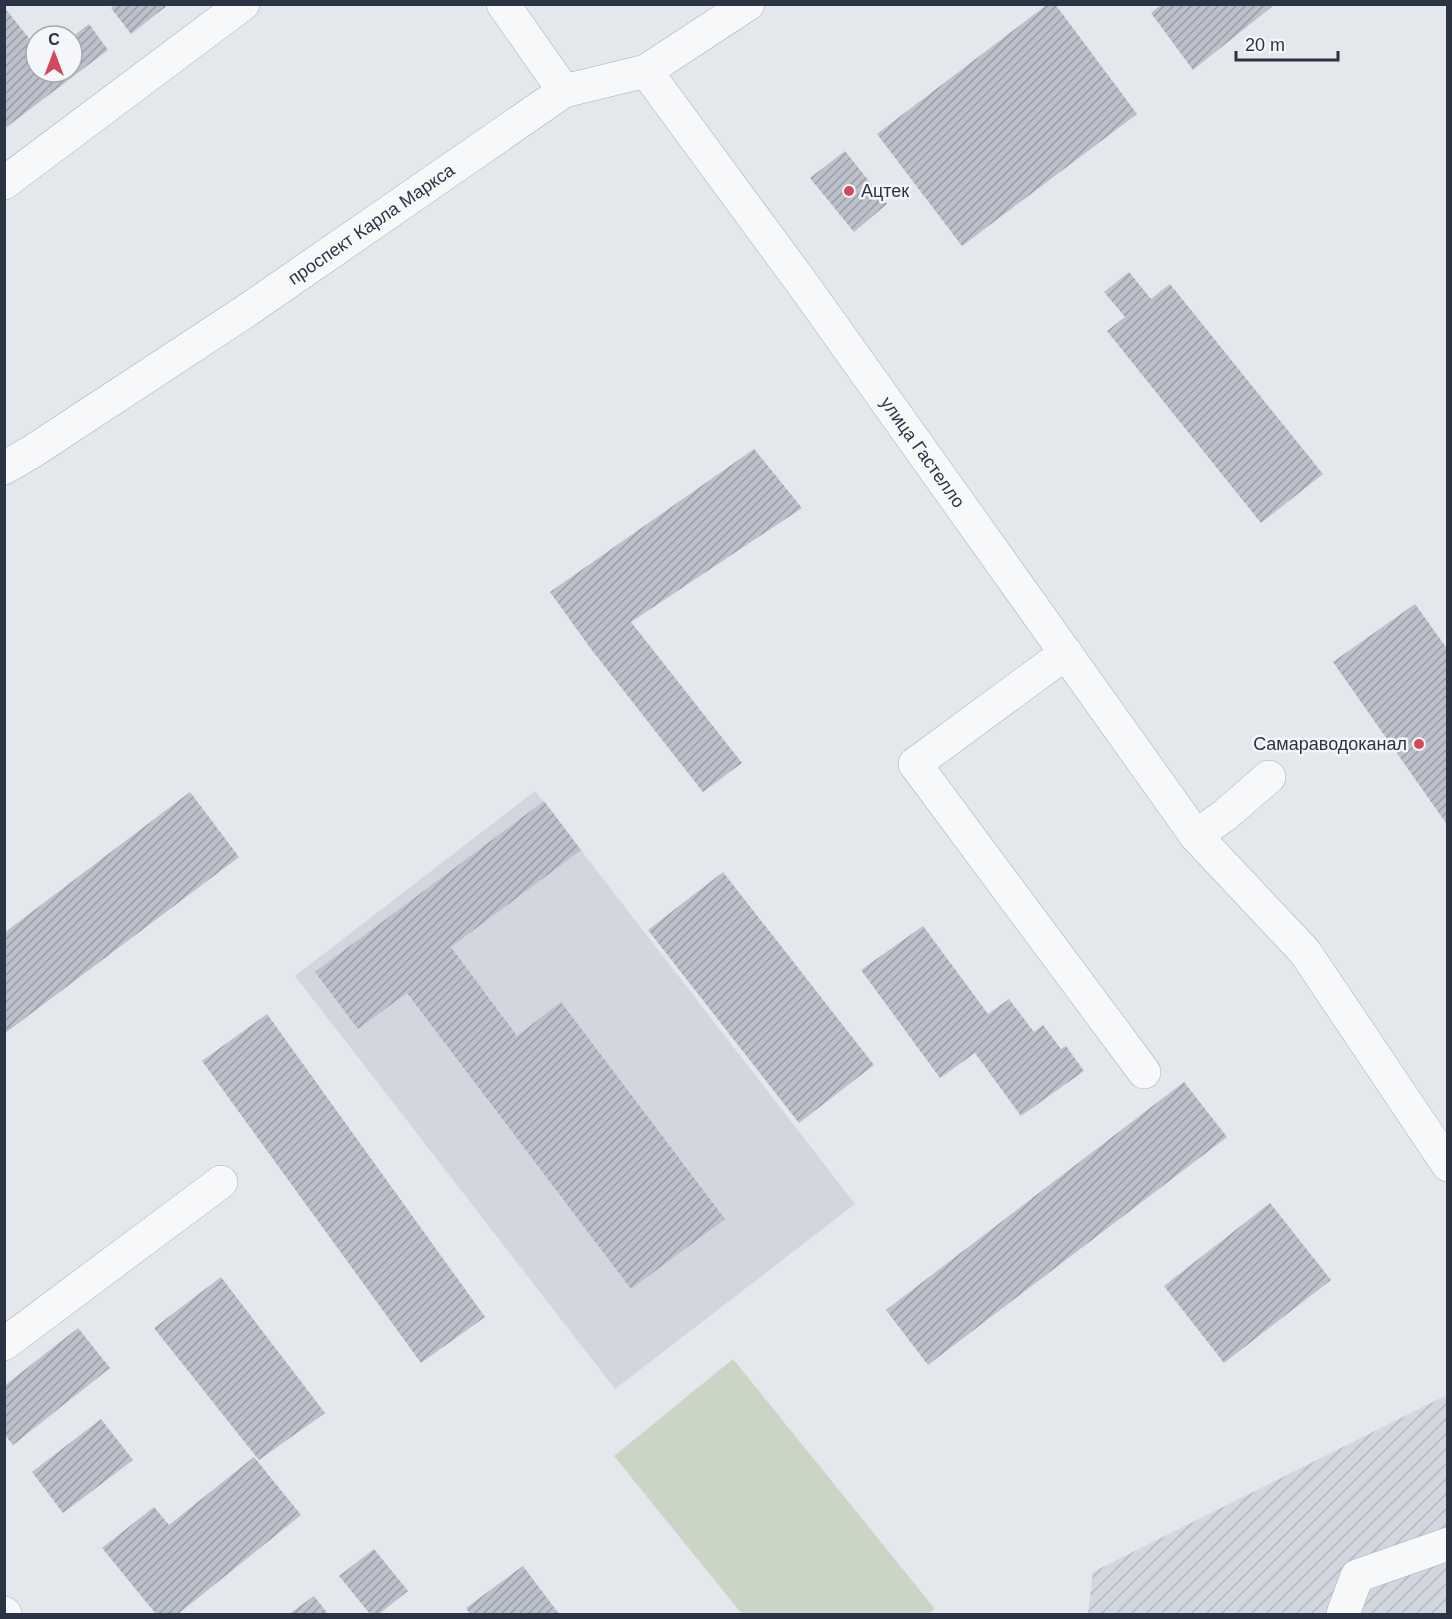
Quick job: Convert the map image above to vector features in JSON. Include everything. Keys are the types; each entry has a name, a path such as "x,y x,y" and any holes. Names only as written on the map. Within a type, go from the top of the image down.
{"street":[{"path":"4,183 243,4"},
{"path":"503,4 564,91"},
{"name":"проспект Карла Маркса","path":"4,468 249,309 564,91 646,71 748,4"},
{"name":"улица Гастелло","path":"646,71 807,290 1197,836 1305,952 1448,1165"},
{"path":"1066,653 915,764 1144,1072"},
{"path":"1197,836 1269,777"},
{"path":"4,1344 221,1182"},
{"path":"1343,1614 1357,1576 1448,1544"}],"shaded area":[{"path":"535,791 855,1204 615,1389 295,976"},
{"path":"1447,1395 1447,1614 1088,1614 1093,1572"}],"green space":[{"path":"733,1359 935,1609 928,1614 742,1614 614,1456"}],"building":[{"path":"116,4 169,4 131,34 111,8"},
{"path":"1048,4 1055,4 1137,114 962,246 877,134"},
{"path":"1162,4 1275,4 1193,70 1151,13"},
{"path":"4,7 24,32 24,84 63,84 4,129"},
{"path":"89,24 108,50 84,68 84,28"},
{"name":"Ацтек","path":"845,151 887,204 854,232 810,178"},
{"path":"1129,272 1151,299 1170,284 1323,474 1261,523 1107,331 1125,317 1104,292"},
{"path":"754,449 802,508 631,622 742,763 703,792 591,649 550,592"},
{"name":"Самараводоканал","path":"1415,604 1448,650 1448,826 1333,662"},
{"path":"190,792 239,857 4,1034 4,933"},
{"path":"544,801 581,850 451,947 517,1036 561,1002 725,1219 631,1289 407,993 358,1029 315,972"},
{"path":"723,872 874,1065 799,1123 648,930"},
{"path":"923,926 988,1014 1009,999 1034,1032 1043,1025 1061,1049 1066,1046 1084,1071 1021,1116 975,1053 940,1078 861,970"},
{"path":"267,1014 485,1317 421,1363 202,1061"},
{"path":"1184,1082 1227,1137 928,1365 886,1310"},
{"path":"1270,1203 1331,1280 1224,1363 1164,1286"},
{"path":"221,1277 325,1413 259,1460 154,1328"},
{"path":"78,1328 110,1368 13,1445 4,1434 4,1386"},
{"path":"101,1419 133,1460 63,1513 32,1472"},
{"path":"254,1457 301,1515 178,1614 156,1614 102,1548 154,1507 169,1525"},
{"path":"374,1549 408,1591 379,1614 370,1614 339,1576"},
{"path":"523,1566 559,1614 470,1614 466,1608"},
{"path":"314,1596 328,1614 289,1614"}],"place":[{"name":"Ацтек","path":"849,191"},
{"name":"Самараводоканал","path":"1419,744"}]}
